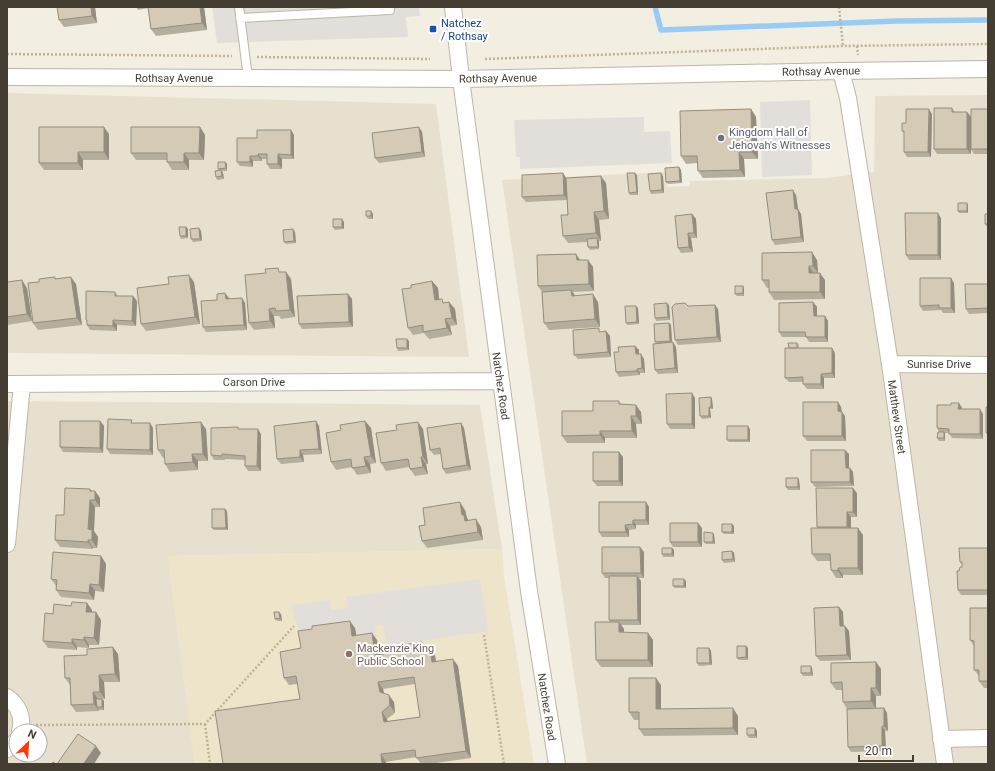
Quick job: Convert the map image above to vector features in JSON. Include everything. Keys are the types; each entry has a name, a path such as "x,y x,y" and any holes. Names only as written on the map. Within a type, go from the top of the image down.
{"street":[{"name":"Natchez Road","path":"453,7 461,79 529,591 557,764"},
{"name":"Rothsay Avenue","path":"7,77 461,79 841,70 988,69"},
{"name":"Matthew Street","path":"841,70 848,98 890,364 944,764"},
{"name":"Sunrise Drive","path":"890,364 988,365"},
{"name":"Carson Drive","path":"14,384 501,381"},
{"path":"7,544 14,384"},
{"path":"7,696 15,702 20,713 21,723"},
{"path":"941,739 988,738"}],"lane":[{"path":"239,7 248,78"},
{"path":"240,18 390,10 390,7"}],"path":[{"path":"839,7 843,46"},
{"path":"485,59 843,46 988,44"},
{"path":"857,46 858,55"},
{"path":"7,54 430,59"},
{"path":"48,727 205,724 294,626"},
{"path":"484,635 504,764"},
{"path":"205,724 210,764"}],"shaded area":[{"path":"212,7 419,7 420,16 406,17 408,37 217,43"},
{"path":"7,93 436,104 469,357 7,353"},
{"path":"988,95 988,764 587,764 502,180 665,172 667,187 689,186 690,181 826,178 874,172 875,96"},
{"path":"810,100 812,175 762,177 760,102"},
{"path":"644,117 644,132 670,131 672,163 520,169 520,157 516,157 514,120"},
{"path":"7,401 480,405 502,549 168,556 195,764 7,764"},
{"name":"Mackenzie King Public School","path":"502,549 504,576 534,764 195,764 168,556"},
{"path":"480,579 488,631 387,646 383,624 375,626 377,640 358,643 355,628 303,639 295,619 292,605 330,600 331,610 348,608 346,597"}],"building":[{"path":"57,7 91,7 92,16 59,20"},
{"path":"148,7 200,7 202,23 151,29"},
{"path":"934,108 952,108 952,112 967,112 967,149 934,149"},
{"name":"Kingdom Hall of Jehovah's Witnesses","path":"751,109 752,152 739,152 740,170 698,171 697,156 681,156 680,111"},
{"path":"906,109 929,109 928,152 904,152 904,131 902,131 902,123 906,123"},
{"path":"971,109 988,109 988,149 971,149"},
{"path":"39,127 104,127 104,152 78,152 78,163 39,163"},
{"path":"131,127 200,127 199,153 184,153 184,162 167,162 167,153 131,153"},
{"path":"419,127 422,152 375,158 372,133"},
{"path":"257,130 291,130 291,155 278,154 278,164 267,164 267,154 250,156 250,162 237,162 237,138 257,138"},
{"path":"218,162 225,162 226,168 218,169"},
{"path":"679,167 680,181 666,182 665,168"},
{"path":"221,170 222,176 216,177 215,171"},
{"path":"563,173 564,195 522,197 522,175"},
{"path":"627,173 635,173 637,192 629,193"},
{"path":"661,173 662,190 650,191 648,174"},
{"path":"601,176 604,211 594,212 596,233 563,236 561,215 568,215 566,178"},
{"path":"793,190 795,209 798,209 801,237 772,240 766,193"},
{"path":"958,203 967,203 967,211 958,211"},
{"path":"366,211 371,211 371,216 366,216"},
{"path":"905,213 938,213 938,255 906,255"},
{"path":"692,214 694,233 688,233 689,247 678,248 675,216"},
{"path":"985,214 988,214 988,224 985,224"},
{"path":"333,219 342,219 342,227 333,227"},
{"path":"179,227 186,227 186,236 180,236"},
{"path":"199,228 200,239 191,239 190,229"},
{"path":"293,229 294,241 284,242 283,230"},
{"path":"597,238 598,247 588,247 587,239"},
{"path":"812,252 813,266 809,266 809,273 820,273 820,292 769,292 769,280 762,280 762,253"},
{"path":"576,254 577,260 588,260 589,284 538,286 537,255"},
{"path":"278,268 279,272 286,272 290,310 276,311 275,308 269,309 270,321 249,323 245,275 266,273 265,269"},
{"path":"189,275 195,317 141,324 137,288 169,284 168,277"},
{"path":"55,277 55,279 71,277 77,318 33,323 28,283 39,282 39,279"},
{"path":"920,278 951,278 951,308 939,308 939,305 920,306"},
{"path":"22,280 27,314 7,317 7,282"},
{"path":"432,281 435,300 442,299 443,303 449,302 452,318 445,319 447,328 423,332 423,325 408,328 402,289 411,288 411,285"},
{"path":"965,284 988,284 988,308 966,309"},
{"path":"735,286 743,286 743,293 735,294"},
{"path":"571,290 572,296 593,294 595,319 544,323 542,292"},
{"path":"86,291 115,292 115,296 133,296 132,321 113,320 113,326 87,325"},
{"path":"225,293 226,299 242,298 244,325 203,327 201,301 217,300 217,294"},
{"path":"348,294 349,322 299,324 297,296"},
{"path":"813,302 814,316 825,316 825,337 806,337 805,332 779,332 779,303"},
{"path":"667,303 668,317 655,318 654,304"},
{"path":"685,303 688,306 715,305 717,337 675,340 672,307 675,304"},
{"path":"625,306 636,306 637,322 626,323"},
{"path":"669,323 670,341 655,342 654,324"},
{"path":"599,328 599,332 606,331 608,352 574,355 573,330"},
{"path":"396,339 407,339 407,348 397,348"},
{"path":"673,342 675,368 655,370 653,344"},
{"path":"788,343 797,343 797,348 789,348"},
{"path":"635,346 636,354 641,354 642,368 637,369 637,371 616,372 614,352 619,352 618,347"},
{"path":"785,348 832,348 832,373 821,374 821,384 803,384 803,377 785,378"},
{"path":"692,393 692,424 667,424 666,394"},
{"path":"711,397 709,416 700,416 699,398"},
{"path":"593,401 619,401 619,404 636,405 636,416 631,416 632,431 600,431 600,435 562,436 562,411 593,411"},
{"path":"803,402 838,402 838,411 842,412 842,436 803,436"},
{"path":"951,403 959,403 958,409 980,409 980,434 949,434 949,429 937,428 937,405 951,405"},
{"path":"986,407 988,407 988,433 986,433"},
{"path":"108,419 132,420 131,423 150,423 150,450 107,449"},
{"path":"60,421 100,421 100,448 60,447"},
{"path":"316,421 319,449 300,450 300,457 277,459 274,426"},
{"path":"365,421 371,456 364,457 366,466 352,468 351,459 331,462 326,433 341,430 340,425"},
{"path":"201,422 203,454 192,454 193,462 165,464 164,450 158,450 156,425"},
{"path":"418,422 423,467 410,469 408,459 381,463 376,433 397,430 396,425"},
{"path":"461,423 467,465 443,469 440,448 430,450 427,428"},
{"path":"727,426 748,426 748,440 727,440"},
{"path":"238,427 238,429 258,429 257,466 245,466 245,456 222,454 222,456 211,455 211,428"},
{"path":"938,432 944,432 944,438 937,438"},
{"path":"811,450 845,450 846,468 850,468 850,482 811,482"},
{"path":"593,452 619,452 619,481 593,481"},
{"path":"786,478 798,478 798,487 786,487"},
{"path":"65,488 90,489 90,491 95,491 95,500 90,500 88,529 92,530 92,540 88,540 88,542 55,540 56,515 64,515"},
{"path":"816,488 853,488 853,512 847,512 847,527 817,527"},
{"path":"460,502 462,515 464,515 465,521 476,519 478,532 422,541 419,526 425,525 423,508"},
{"path":"599,502 646,502 646,520 633,520 633,524 625,525 626,532 599,532"},
{"path":"212,509 225,509 226,528 212,528"},
{"path":"670,523 698,523 698,542 670,542"},
{"path":"722,524 732,524 732,532 722,532"},
{"path":"811,528 858,528 858,568 838,568 838,571 831,570 830,554 812,554"},
{"path":"704,532 713,533 713,542 704,542"},
{"path":"602,547 640,547 641,573 602,573"},
{"path":"662,548 672,548 672,554 662,554"},
{"path":"959,548 988,548 988,590 958,590 957,571 959,571 960,567 962,567"},
{"path":"732,551 733,559 722,560 722,552"},
{"path":"53,552 101,556 99,585 90,584 89,593 56,590 57,580 51,579"},
{"path":"609,576 637,576 638,620 609,620"},
{"path":"673,579 684,579 684,586 673,586"},
{"path":"72,602 87,603 86,612 96,612 94,638 84,637 84,640 72,639 72,643 43,641 45,613 53,614 54,604 71,606"},
{"path":"839,607 840,626 845,626 847,655 816,656 814,608"},
{"path":"970,608 988,608 988,681 979,681 979,670 974,670 974,641 970,640"},
{"path":"274,612 279,612 280,618 275,619"},
{"path":"350,621 352,636 372,633 375,655 384,654 383,648 422,642 423,648 430,648 432,662 453,659 466,751 416,758 415,750 381,754 382,764 223,764 215,711 300,699 296,676 284,678 280,652 301,648 298,631 312,629 312,626","holes":["414,677 420,717 384,722 382,712 390,705 389,695 380,692 378,682"]},
{"path":"595,622 619,622 619,632 648,633 648,660 596,660"},
{"path":"737,646 746,646 746,657 737,658"},
{"path":"113,647 115,674 99,675 100,692 93,692 94,704 71,705 70,678 65,678 64,656 87,655 87,649"},
{"path":"697,648 709,648 710,663 697,663"},
{"path":"876,662 876,688 871,688 871,701 843,702 842,682 831,683 831,663"},
{"path":"801,666 811,666 811,673 801,673"},
{"path":"629,678 656,678 656,709 733,708 733,728 639,729 639,712 629,712"},
{"path":"96,699 102,699 102,707 97,707"},
{"path":"884,708 882,746 848,747 847,709"},
{"path":"747,728 755,728 755,735 747,735"},
{"path":"78,734 96,746 84,763 86,764 57,764"}],"waterway":[{"path":"655,7 661,30 897,21 988,20"}],"place":[{"name":"Natchez / Rothsay","path":"433,29"},
{"name":"Kingdom Hall of Jehovah's Witnesses","path":"721,138"},
{"name":"Mackenzie King Public School","path":"349,654"}]}
